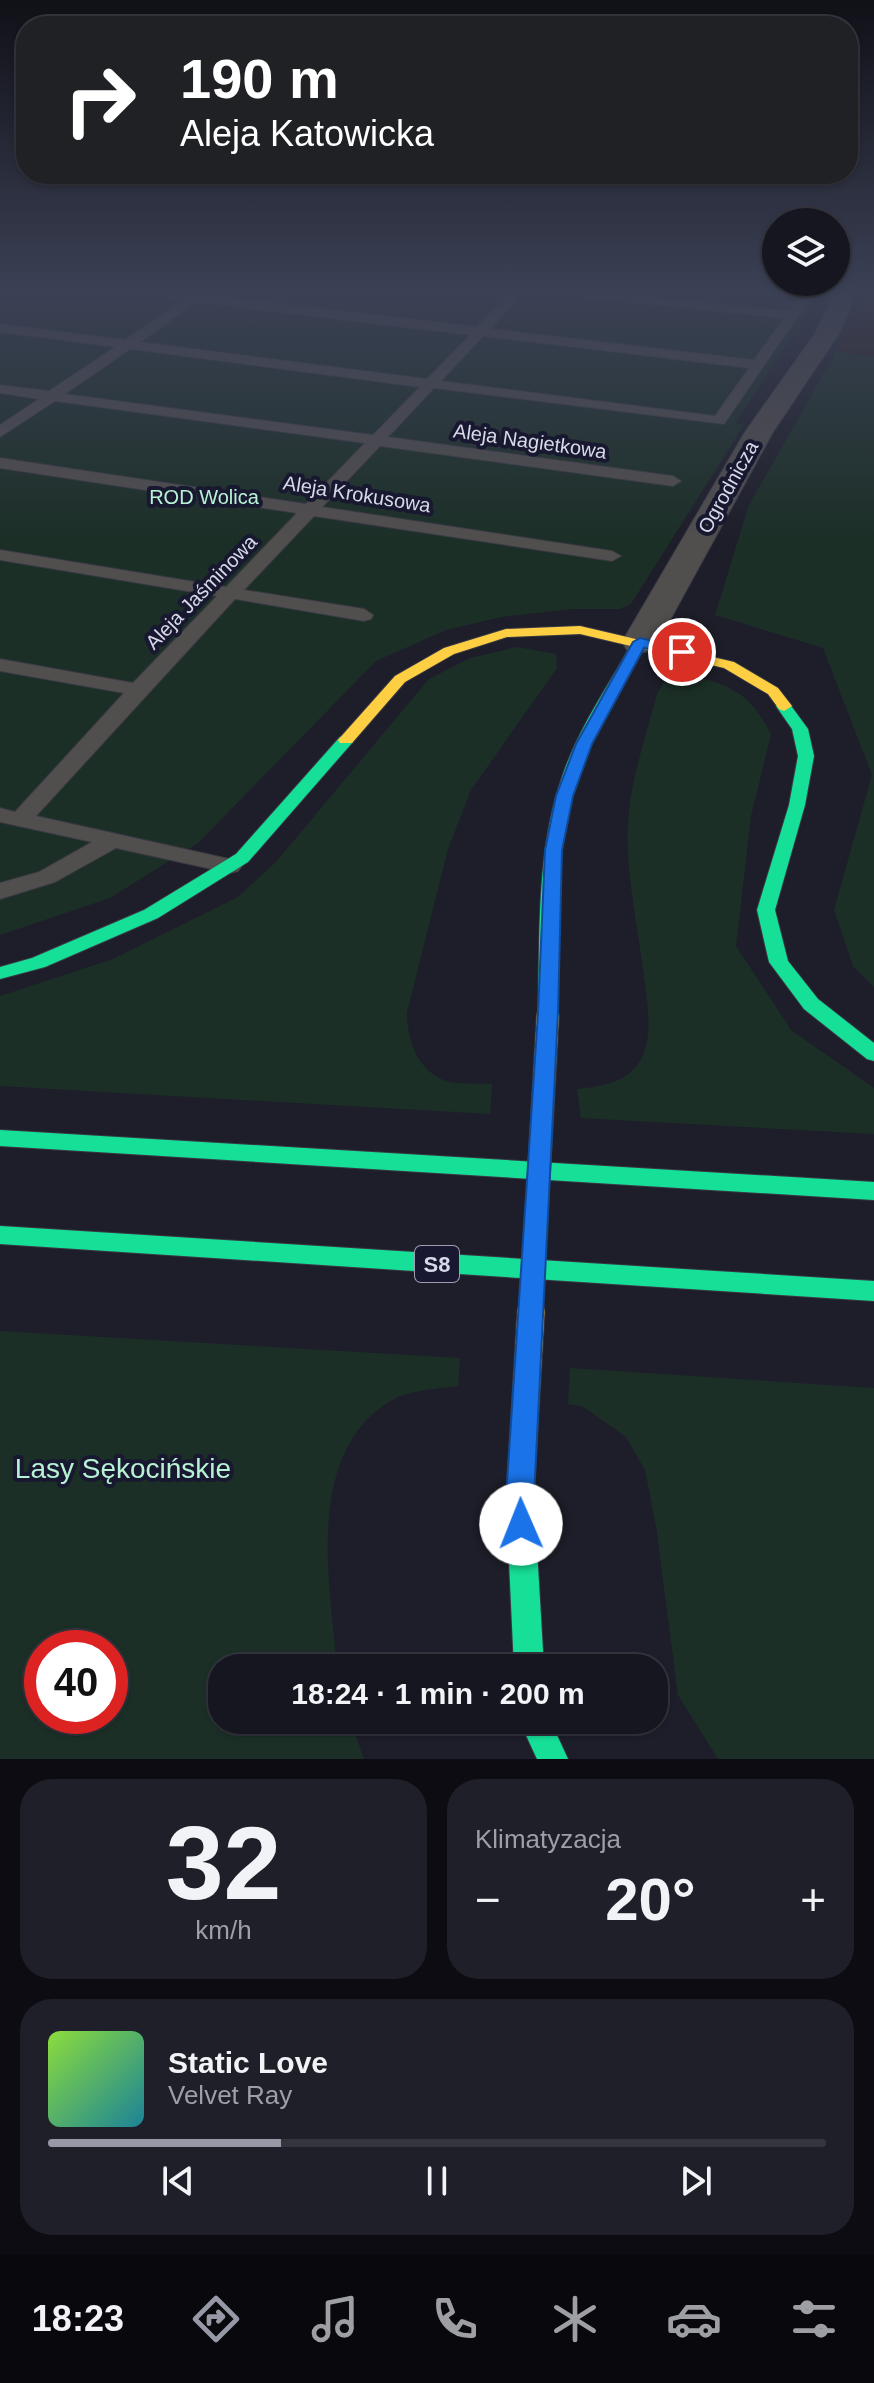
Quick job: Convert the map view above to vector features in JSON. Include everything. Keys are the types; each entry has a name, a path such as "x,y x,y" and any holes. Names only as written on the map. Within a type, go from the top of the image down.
{"main road":[{"path":"0,973 38,963 151,914 242,858 400,679 449,651 506,633 580,630 729,665 773,691 800,729 806,756 797,805 766,910 779,962 811,1004 874,1054"},
{"path":"528,1654 520,1498 548,1013 554,850 564,796 584,744 640,642"},
{"path":"0,1138 874,1191"},
{"name":"S8","path":"0,1235 874,1291"},
{"path":"541,1734 553,1759"}],"street":[{"name":"Ogrodnicza","path":"640,642 759,432 798,376"}],"lane":[{"path":"0,432 81,376"},
{"path":"385,376 719,421 751,376"},
{"name":"Aleja Jaśminowa","path":"10,817 138,690 438,376"},
{"name":"Aleja Nagietkowa","path":"0,389 673,481"},
{"name":"Aleja Krokusowa","path":"0,463 612,556"},
{"path":"0,555 364,615"},
{"path":"0,665 138,690"},
{"path":"10,817 230,866"},
{"path":"0,891 47,877 113,840"}],"green space":[{"name":"ROD Wolica","path":"0,376 766,376 735,423 744,425 631,604 619,609 572,609 501,617 446,630 376,661 198,843 110,898 0,935"},
{"path":"822,376 874,376 874,987 853,966 834,910 872,775 823,648 715,615 749,505"},
{"path":"517,647 556,654 557,668 471,790 448,849 407,1012 412,1044 421,1062 446,1081 492,1084 490,1114 0,1086 0,996 113,959 238,897 276,862 429,679 470,658"},
{"path":"687,676 715,682 737,693 755,709 771,734 751,816 736,946 791,1030 874,1088 874,1134 581,1118 577,1089 624,1077 638,1064 646,1046 648,1005 630,873 629,812 657,694 664,682"},
{"name":"Lasy Sękocińskie","path":"0,1331 460,1358 458,1386 412,1393 387,1403 361,1427 343,1456 333,1489 328,1525 336,1654 208,1654 208,1734 355,1734 364,1759 0,1759"},
{"path":"570,1368 874,1388 874,1759 718,1759 678,1695 656,1526 645,1470 626,1437 582,1406 568,1404"}],"traffic: fast":[{"path":"548,1013 552,864 562,805 585,742 640,642"},
{"path":"784,706 800,729 806,756 797,805 766,910 779,962 811,1004 874,1054"},
{"path":"0,973 38,963 151,914 242,858 346,740"},
{"path":"0,1138 874,1191"},
{"path":"0,1235 874,1291"},
{"path":"520,1498 528,1654"},
{"path":"541,1734 553,1759"}],"traffic: slow":[{"path":"346,740 400,679 449,651 506,633 580,630 729,665 773,691 784,706"},
{"path":"520,1498 548,1013"}],"route":[{"path":"521,1524 554,850 564,796 584,744 640,642 682,652"}]}
